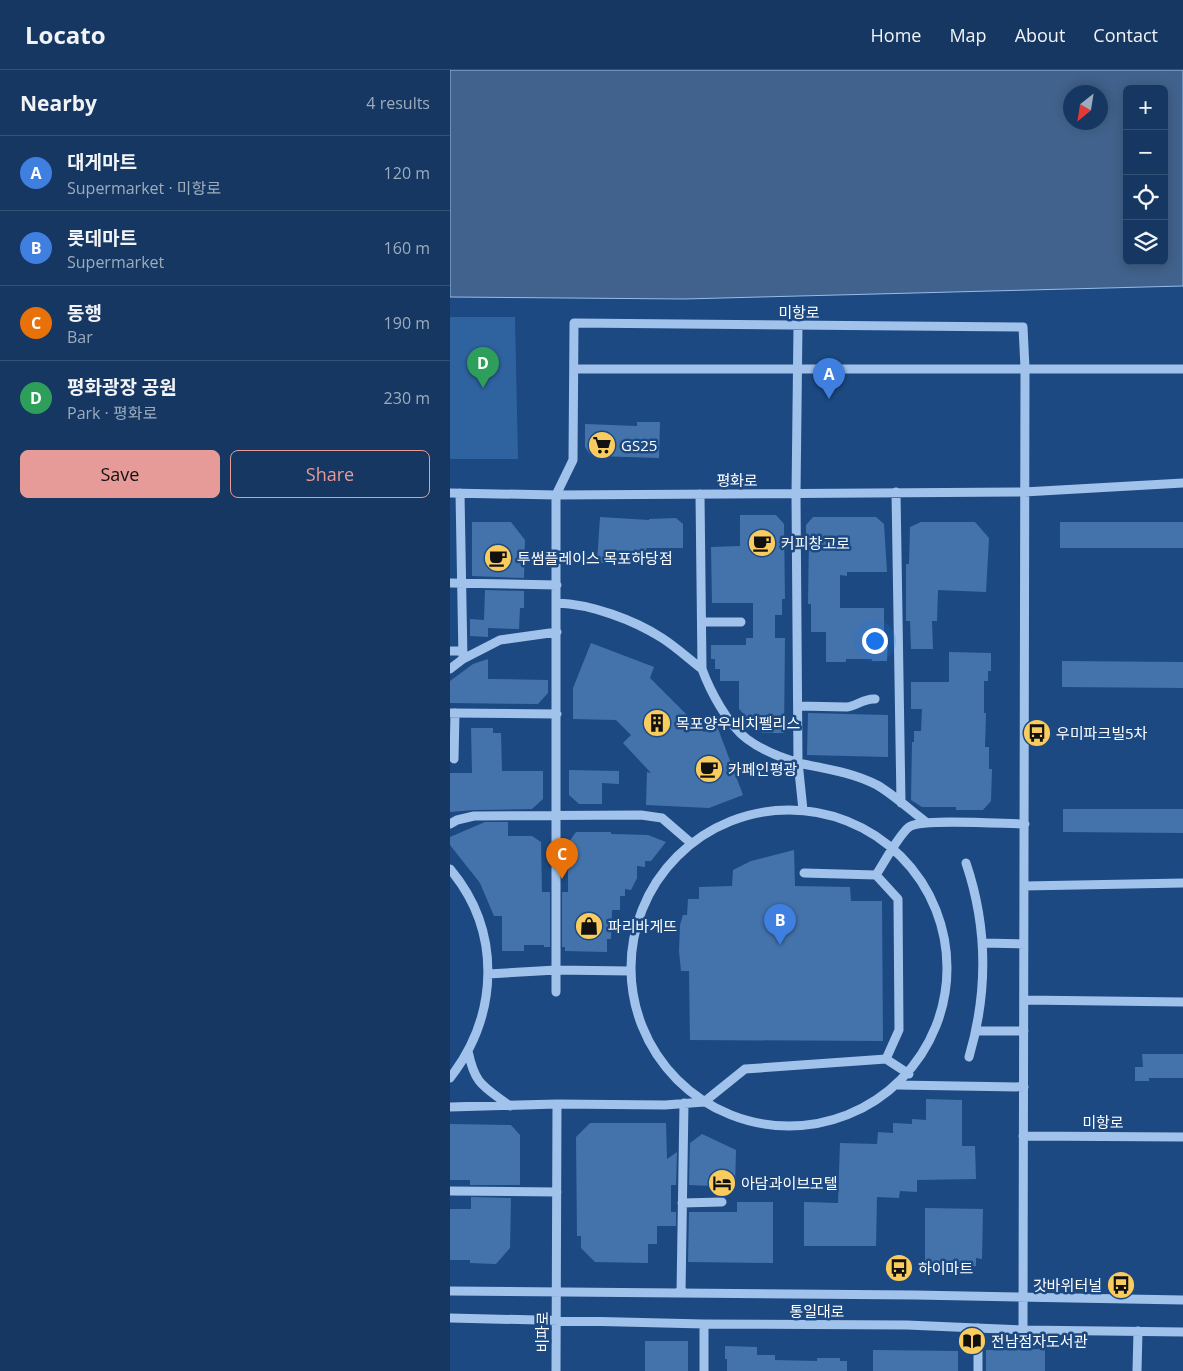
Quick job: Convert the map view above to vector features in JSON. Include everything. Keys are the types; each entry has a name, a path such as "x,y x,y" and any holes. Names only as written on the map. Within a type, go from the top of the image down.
{"street":[{"name":"미항로","path":"574,369 574,324 1023,327 1025,368"},
{"path":"798,325 796,494 798,762 803,810"},
{"path":"1023,1330 1025,368"},
{"path":"556,992 556,495 573,460 574,369 1183,369"},
{"name":"평화로","path":"450,493 556,495 1024,492 1183,483"},
{"path":"896,492 901,804"},
{"path":"460,493 463,655"},
{"path":"700,494 702,669 707,682 730,720 747,739 774,755 843,772 876,785 926,822"},
{"path":"450,583 557,585"},
{"path":"557,603 568,603 613,615 637,625 663,638 702,669"},
{"path":"702,622 741,622"},
{"path":"450,669 463,655 500,640 557,632"},
{"path":"450,651 463,655"},
{"path":"798,706 847,707 868,698 875,699"},
{"path":"454,759 453,713 557,714"},
{"path":"803,810 829,814 853,823 876,836 892,849 928,890 945,936 948,985 935,1032 909,1074 897,1085 865,1108 827,1122 811,1125 770,1125 739,1118 704,1102 677,1080 653,1049 637,1012 630,970 634,936 645,901 665,869 691,844 725,823 744,817 763,812 803,810"},
{"path":"450,824 457,820 474,816 641,815 662,818 691,844"},
{"path":"876,875 892,849 910,826 926,822 1024,824"},
{"path":"966,863 976,894 983,943 983,982 977,1031 969,1057"},
{"path":"450,869 471,901 481,924 488,974 486,998 481,1021 461,1064 450,1078"},
{"path":"804,873 876,875 898,899 900,1030 886,1059"},
{"path":"1024,886 1183,883"},
{"path":"983,943 1024,944"},
{"path":"488,974 556,970 630,970"},
{"path":"1024,1000 1183,1002"},
{"path":"977,1031 1024,1031"},
{"path":"468,1050 474,1073 480,1084 510,1106"},
{"path":"450,1107 704,1102 745,1069 886,1059 909,1074"},
{"path":"897,1085 1024,1087"},
{"path":"681,1293 684,1103"},
{"name":"비파로","path":"556,1371 557,1104"},
{"name":"미항로","path":"1023,1136 1183,1136"},
{"path":"450,1191 557,1192"},
{"path":"682,1203 722,1202"},
{"name":"통일대로","path":"450,1290 1183,1300"},
{"name":"통일대로","path":"450,1318 704,1324 906,1325 1023,1330 1183,1332"},
{"path":"704,1324 704,1371"},
{"path":"978,1328 978,1371"},
{"path":"1137,1371 1138,1331"}],"shaded area":[{"path":"450,70 1183,70 1183,286 684,299 450,297"},
{"path":"450,317 515,317 518,459 450,459"}],"building":[{"path":"637,422 660,422 659,458 596,456 590,454 585,447 585,424 637,426"},
{"path":"740,515 776,515 784,524 785,599 782,599 782,615 775,615 775,638 785,638 784,733 762,733 739,709 739,681 720,681 720,669 715,669 715,659 711,659 711,645 746,645 746,638 753,638 753,603 712,603 711,547 740,546"},
{"path":"600,517 649,520 676,518 683,524 683,548 646,548 648,562 597,563"},
{"path":"813,517 876,517 884,524 887,572 847,572 847,576 840,575 840,608 884,608 884,638 888,638 887,661 846,659 846,662 826,662 826,632 811,632 811,604 808,604 809,537 806,537 806,525"},
{"name":"투썸플레이스 목포하당점","path":"472,522 511,522 525,540 524,578 472,576"},
{"path":"921,522 975,522 989,538 986,592 938,590 937,621 932,621 933,649 911,649 910,621 906,621 906,564 909,564 910,527"},
{"path":"1060,522 1183,522 1183,548 1060,548"},
{"path":"485,590 524,591 524,608 520,608 519,629 488,628 488,637 470,636 470,619 484,620"},
{"name":"목포양우비치펠리스","path":"591,643 654,667 650,678 704,732 717,726 743,795 709,808 646,805 647,772 651,773 623,743 631,735 616,720 573,719 573,688"},
{"path":"949,652 991,653 991,671 988,671 988,681 984,681 984,713 986,713 985,747 989,747 989,769 992,769 991,801 983,810 956,810 956,807 922,807 911,800 912,742 914,742 914,731 921,731 922,709 911,709 911,682 949,682"},
{"path":"488,659 488,679 548,680 548,693 538,704 450,703 450,681 473,664"},
{"path":"1062,661 1183,662 1183,688 1062,687"},
{"path":"808,713 888,715 888,757 807,755"},
{"path":"471,728 493,728 493,733 501,733 502,771 543,771 543,799 532,809 450,812 450,773 472,773"},
{"path":"569,770 619,771 619,784 602,783 602,804 579,804 569,795"},
{"path":"1063,809 1183,809 1183,833 1063,832"},
{"path":"485,822 508,822 508,836 532,836 541,842 542,892 550,892 550,947 544,947 544,945 524,945 524,951 502,951 502,916 494,916 480,883 450,845 450,837"},
{"path":"576,832 648,835 666,842 651,861 645,861 645,867 637,866 637,878 631,890 625,889 625,896 620,896 620,910 612,910 611,939 607,939 607,952 565,951 565,947 562,947 562,892 568,892 566,846"},
{"path":"794,850 795,886 850,887 851,901 882,901 883,1041 690,1040 689,971 681,971 679,951 680,925 683,915 687,915 688,899 699,899 699,887 732,886 733,870 751,861"},
{"path":"1142,1054 1183,1054 1183,1078 1149,1078 1149,1081 1135,1081 1135,1067 1143,1067"},
{"path":"926,1099 962,1100 962,1146 975,1146 976,1179 917,1180 917,1192 900,1191 899,1198 877,1197 876,1246 804,1246 804,1202 838,1203 840,1143 877,1144 878,1132 893,1133 893,1123 912,1124 912,1119 926,1120"},
{"path":"590,1123 666,1123 667,1159 677,1152 676,1185 671,1185 671,1212 676,1212 676,1226 657,1226 657,1244 648,1244 648,1263 595,1262 581,1248 581,1236 577,1236 576,1137"},
{"path":"450,1124 511,1125 520,1135 520,1185 470,1185 470,1180 450,1180"},
{"path":"702,1134 736,1150 735,1187 689,1185 690,1143"},
{"path":"471,1197 511,1198 510,1248 496,1264 470,1263 470,1260 450,1260 450,1209 471,1209"},
{"path":"737,1202 773,1202 773,1263 688,1262 689,1212 737,1212"},
{"path":"925,1208 983,1209 982,1259 976,1258 976,1266 925,1265"},
{"path":"645,1341 688,1341 688,1371 645,1371"},
{"path":"725,1346 757,1347 757,1355 775,1355 775,1360 817,1361 817,1358 840,1358 840,1361 847,1361 847,1371 727,1371"},
{"path":"1045,1349 1045,1371 986,1371 986,1350"},
{"path":"873,1350 958,1351 958,1371 873,1371"}],"place":[{"name":"평화광장 공원","path":"483,388"},
{"name":"대게마트","path":"829,399"},
{"name":"GS25","path":"602,445"},
{"name":"커피창고로","path":"762,543"},
{"name":"투썸플레이스 목포하당점","path":"498,558"},
{"name":"목포양우비치펠리스","path":"657,723"},
{"name":"우미파크빌5차","path":"1037,733"},
{"name":"카페인평광","path":"709,769"},
{"name":"동행","path":"562,879"},
{"name":"파리바게뜨","path":"589,926"},
{"name":"롯데마트","path":"780,945"},
{"name":"아담과이브모텔","path":"722,1183"},
{"name":"하이마트","path":"899,1268"},
{"name":"갓바위터널","path":"1121,1285"},
{"name":"전남점자도서관","path":"972,1341"}]}
